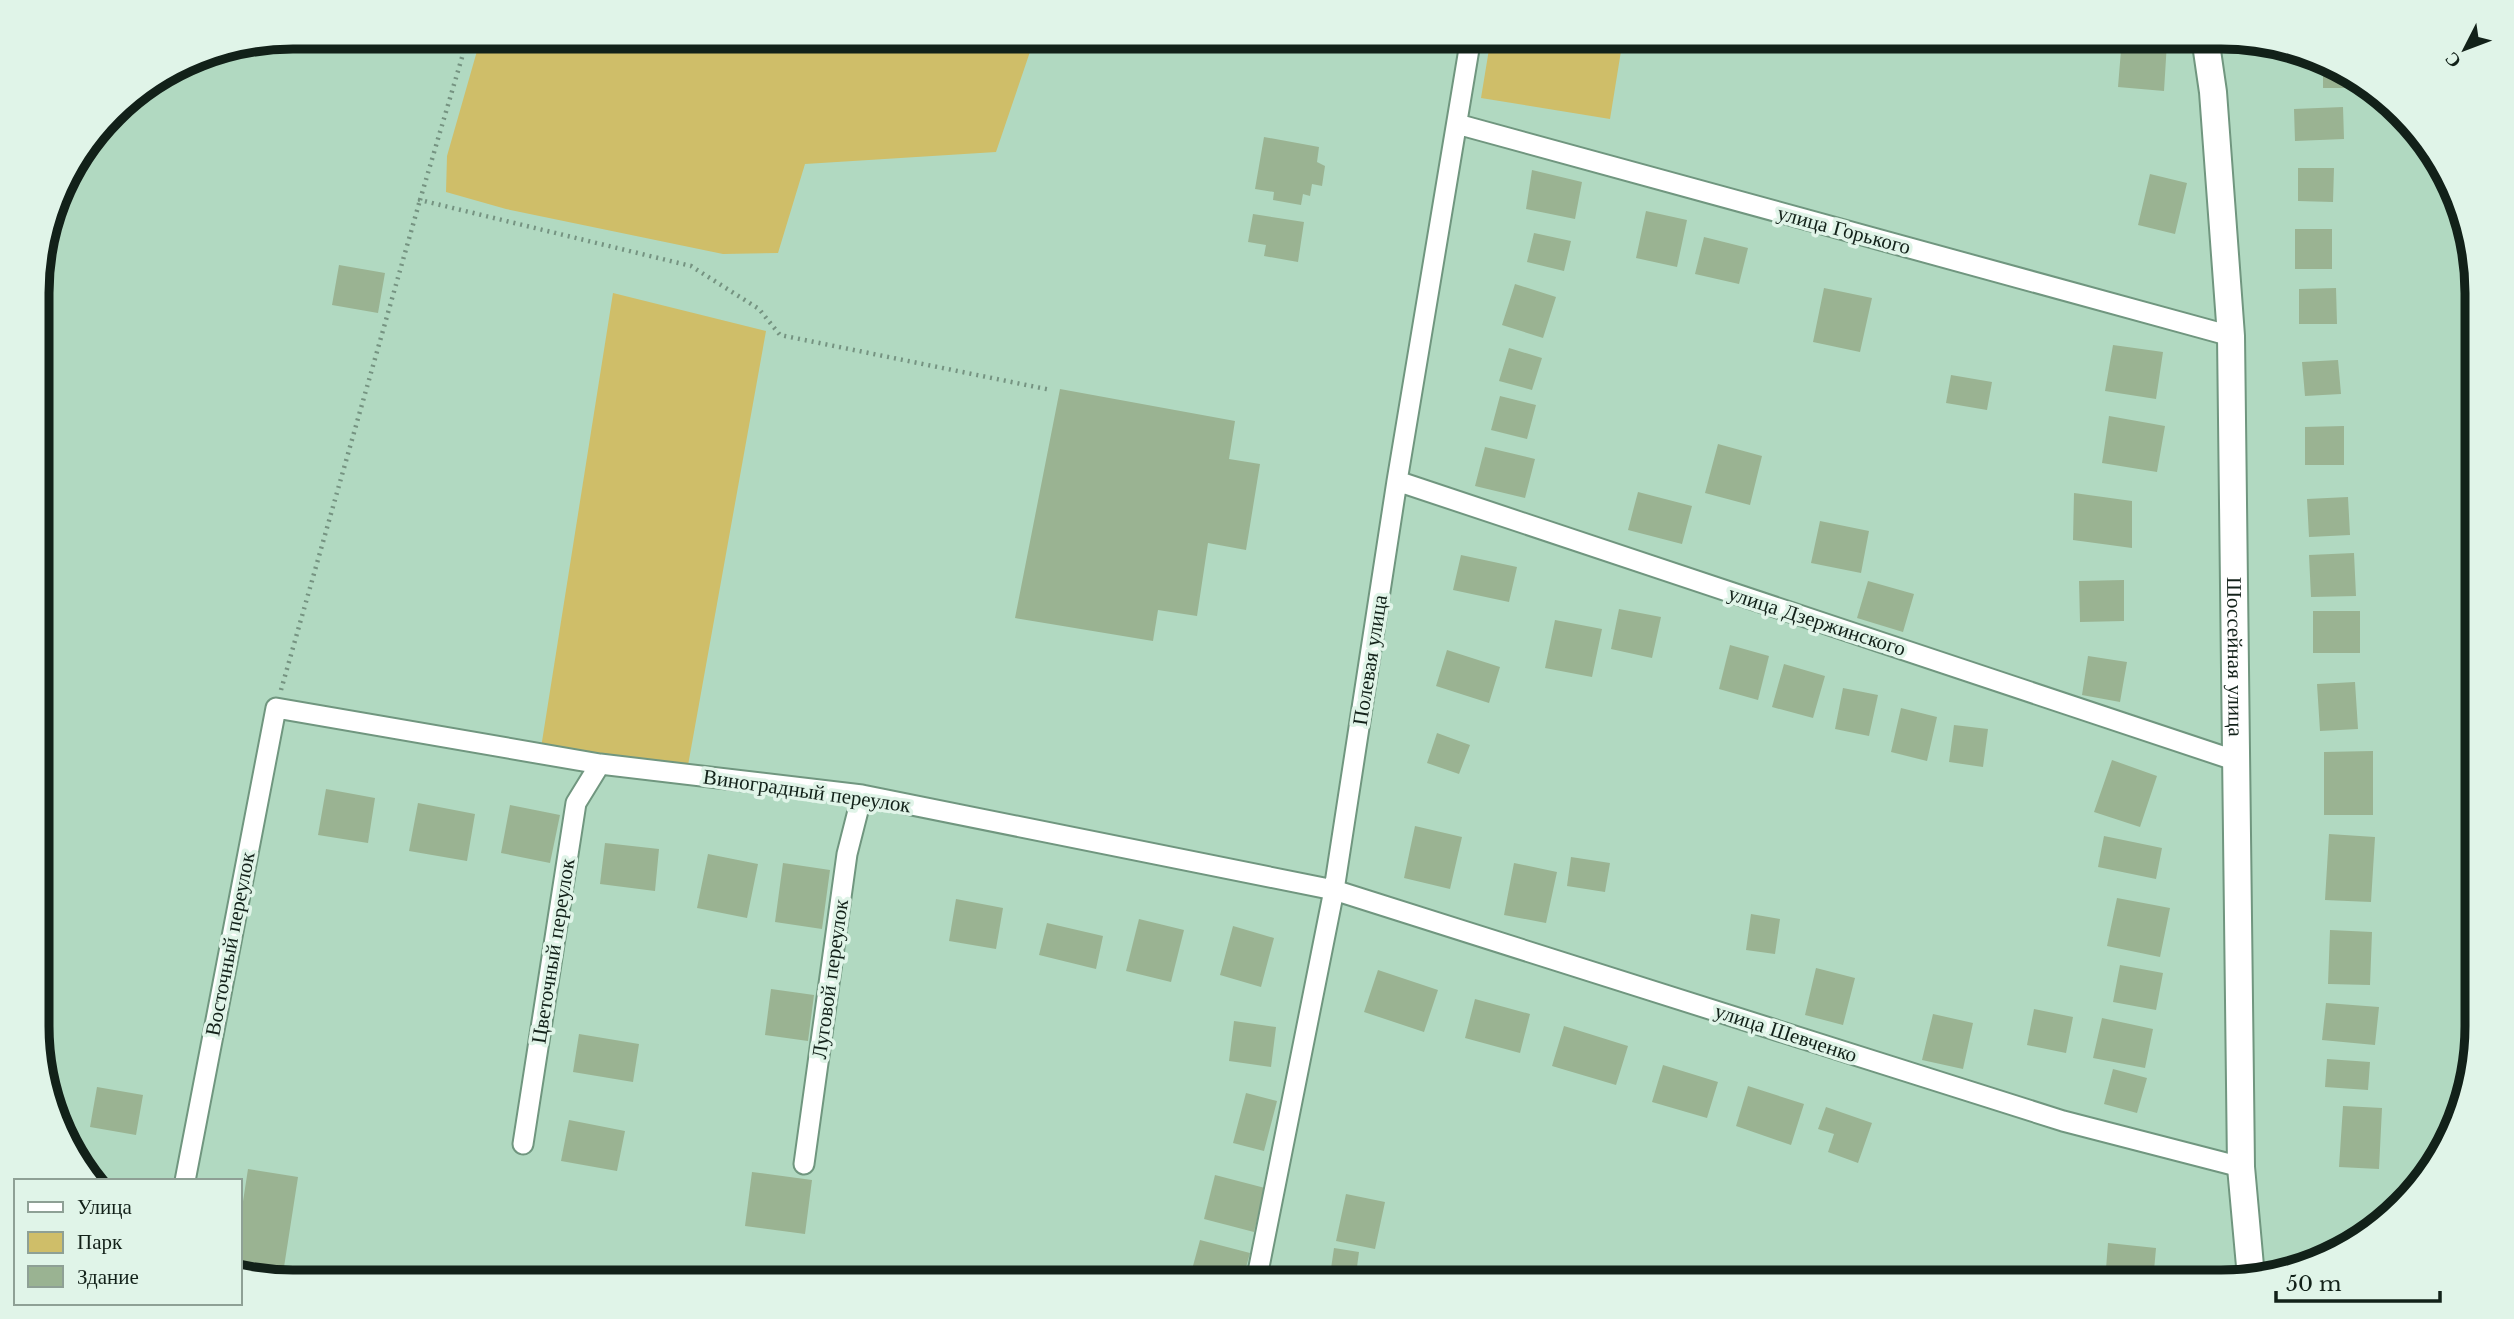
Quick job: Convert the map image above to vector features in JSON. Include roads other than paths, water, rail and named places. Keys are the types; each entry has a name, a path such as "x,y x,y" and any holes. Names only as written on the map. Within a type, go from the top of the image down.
{"main road":[{"name":"Шоссейная улица","path":"2207,49 2213,92 2231,336 2241,1167 2250,1267"}],"street":[{"name":"Полевая улица","path":"1258,1270 1334,890 1397,481 1469,49"},
{"name":"улица Горького","path":"1457,124 2231,336"},
{"name":"улица Дзержинского","path":"1397,481 2237,761"},
{"name":"Виноградный переулок","path":"276,708 600,764 862,795 1334,890"},
{"name":"Восточный переулок","path":"185,1179 276,708"},
{"name":"Цветочный переулок","path":"523,1144 576,803 600,764"},
{"name":"Луговой переулок","path":"804,1164 848,854 862,795"},
{"name":"улица Шевченко","path":"1334,890 2063,1121 2241,1167"}]}
